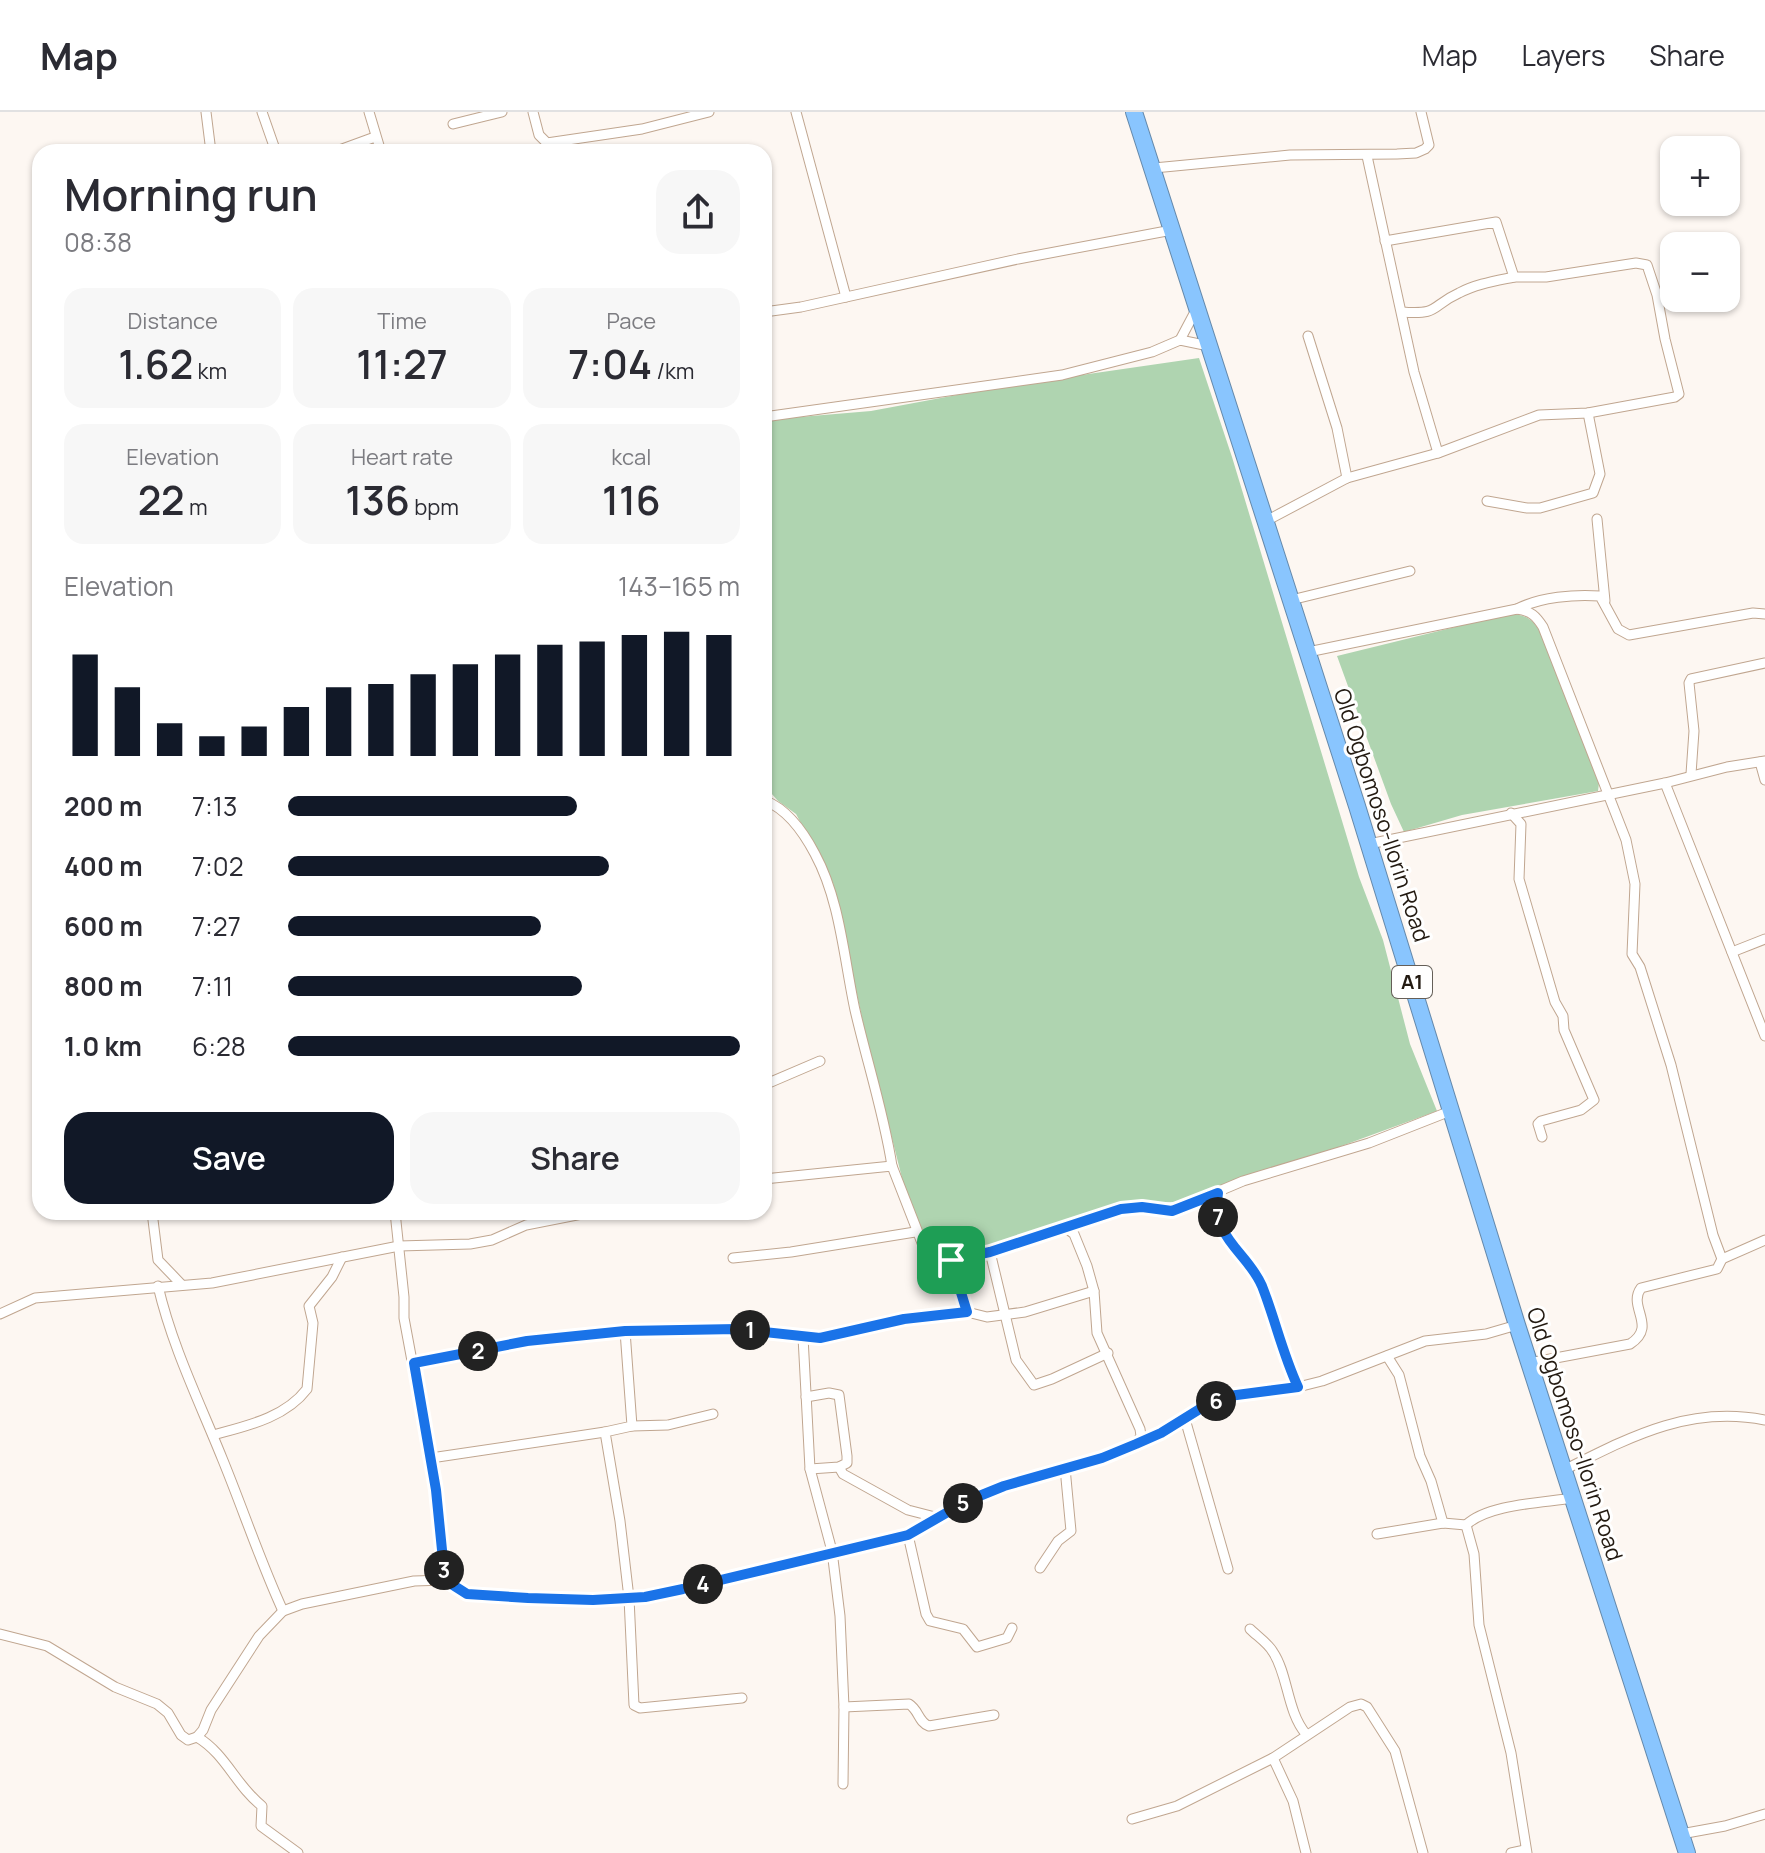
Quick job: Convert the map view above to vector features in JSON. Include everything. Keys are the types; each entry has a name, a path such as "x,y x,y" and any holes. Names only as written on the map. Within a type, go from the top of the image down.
{"highway":[{"name":"Old Ogbomoso-Ilorin Road","path":"1134,112 1687,1853"}],"street":[{"path":"206,112 210,144"},
{"path":"262,112 273,144"},
{"path":"369,112 378,144"},
{"path":"453,124 502,112"},
{"path":"533,112 543,144"},
{"path":"552,144 642,129 709,112"},
{"path":"796,112 846,297"},
{"path":"1154,168 1290,155 1416,153 1425,149 1429,138 1421,112"},
{"path":"356,144 375,137"},
{"path":"1367,156 1402,323 1438,453"},
{"path":"1385,241 1496,222 1514,277"},
{"path":"772,311 1172,230"},
{"path":"1266,521 1347,478 1438,453 1539,415 1588,413 1679,394 1649,267 1636,263 1546,277 1514,277 1481,284 1456,294 1430,313 1402,312"},
{"path":"1180,340 1197,308"},
{"path":"1308,336 1337,428 1347,478"},
{"path":"772,416 1062,375 1152,352 1180,340 1209,346"},
{"path":"1487,501 1540,508 1593,493 1600,474 1588,413"},
{"path":"1597,519 1605,601 1618,629 1629,635 1753,613 1765,614"},
{"path":"1291,600 1410,571"},
{"path":"1308,652 1517,609 1529,603 1587,595 1600,596 1605,601"},
{"path":"1517,609 1528,611 1543,627 1626,840 1635,884 1632,954 1640,967 1671,1065 1722,1259"},
{"path":"1691,774 1694,731 1691,679 1765,663"},
{"path":"1369,844 1665,783 1691,774 1762,762 1765,780"},
{"path":"1665,783 1765,1036"},
{"path":"772,804 794,822 821,868 833,906 892,1166 915,1232 929,1255 942,1262 990,1252 1121,1209 1142,1207 1172,1211 1243,1181 1369,1143 1453,1110"},
{"path":"1511,813 1521,824 1519,871 1526,906 1555,1002 1563,1016 1564,1030 1594,1100 1581,1110 1541,1121 1538,1124 1542,1137"},
{"path":"1732,952 1765,939"},
{"path":"772,1082 820,1061"},
{"path":"772,1178 892,1166"},
{"path":"1218,1193 1216,1211 1224,1232 1237,1253 1255,1272 1286,1362 1298,1387"},
{"path":"153,1220 158,1260 181,1284"},
{"path":"396,1220 404,1318 431,1458 445,1580"},
{"path":"0,1314 35,1298 212,1283 399,1246 470,1244 551,1220"},
{"path":"1066,1228 1074,1234 1079,1244 1094,1291 1097,1333 1102,1347 1108,1353 1140,1429 1141,1436 1136,1444"},
{"path":"733,1258 915,1232"},
{"path":"1529,1363 1630,1344 1640,1337 1643,1328 1637,1297 1641,1288 1717,1269 1722,1259 1765,1240"},
{"path":"990,1252 1016,1360 1034,1385 1108,1353"},
{"path":"213,1435 270,1417 289,1406 307,1389 313,1323 309,1306 332,1277 342,1257"},
{"path":"951,1260 967,1312"},
{"path":"158,1286 168,1327 244,1510 257,1554 283,1611"},
{"path":"414,1363 527,1341 625,1331 737,1329 803,1337 837,1336 904,1319 967,1312 987,1317 1025,1312 1094,1291"},
{"path":"0,1634 47,1646 115,1687 157,1704 168,1713 181,1735 188,1740 197,1737 203,1730 211,1710 259,1636 283,1611 302,1604 414,1581 445,1580 467,1594 480,1596 593,1600 683,1589 908,1535 967,1501 1136,1444 1211,1402 1229,1396 1298,1387 1433,1339 1486,1334 1517,1325"},
{"path":"625,1331 632,1426"},
{"path":"803,1337 810,1469 832,1551 840,1616 843,1784"},
{"path":"1387,1356 1399,1375 1420,1456 1443,1523"},
{"path":"806,1397 829,1393 839,1395 847,1456 847,1463 839,1467 810,1469"},
{"path":"431,1458 632,1426 668,1425 713,1414"},
{"path":"1564,1470 1623,1440 1703,1415 1736,1414 1765,1420"},
{"path":"1185,1419 1228,1569"},
{"path":"605,1432 629,1598 634,1705 640,1708 742,1698"},
{"path":"839,1467 843,1474 908,1510 939,1518"},
{"path":"1040,1568 1058,1541 1071,1531 1065,1468"},
{"path":"1377,1534 1443,1523 1466,1525 1474,1517 1495,1510 1573,1498"},
{"path":"1466,1525 1474,1554 1479,1625 1511,1753 1526,1851 1511,1853"},
{"path":"908,1535 930,1621 963,1629 977,1647 1007,1638 1012,1628"},
{"path":"1250,1629 1273,1651 1294,1709 1295,1722 1306,1734"},
{"path":"844,1707 909,1704 923,1724 929,1726 994,1715"},
{"path":"1132,1819 1177,1806 1273,1758 1350,1707 1361,1704 1367,1707 1395,1751 1423,1853"},
{"path":"197,1737 211,1745 226,1761 245,1793 262,1806 261,1826 298,1853"},
{"path":"1273,1758 1293,1801 1306,1853"},
{"path":"1681,1834 1725,1826 1765,1814"}],"green space":[{"path":"1199,358 1359,877 1383,940 1410,1044 1437,1111 1175,1202 1125,1204 994,1247 947,1256 933,1250 920,1234 903,1182 864,1027 833,883 796,814 772,794 772,419 871,411 1005,386"},
{"path":"1508,614 1529,619 1542,636 1599,783 1598,791 1462,815 1404,832 1337,656"}],"route":[{"path":"1218,1193 1216,1211 1224,1232 1229,1243 1255,1272 1286,1362 1298,1387 1229,1396 1211,1402 1161,1433 1136,1444 1102,1458 1004,1486 967,1501 908,1535 683,1589 645,1597 593,1600 528,1598 467,1594 445,1580 436,1490 414,1363 527,1341 625,1331 737,1329 820,1338 904,1319 967,1312 951,1260 990,1252 1121,1209 1152,1207 1172,1211 1218,1193"}]}
